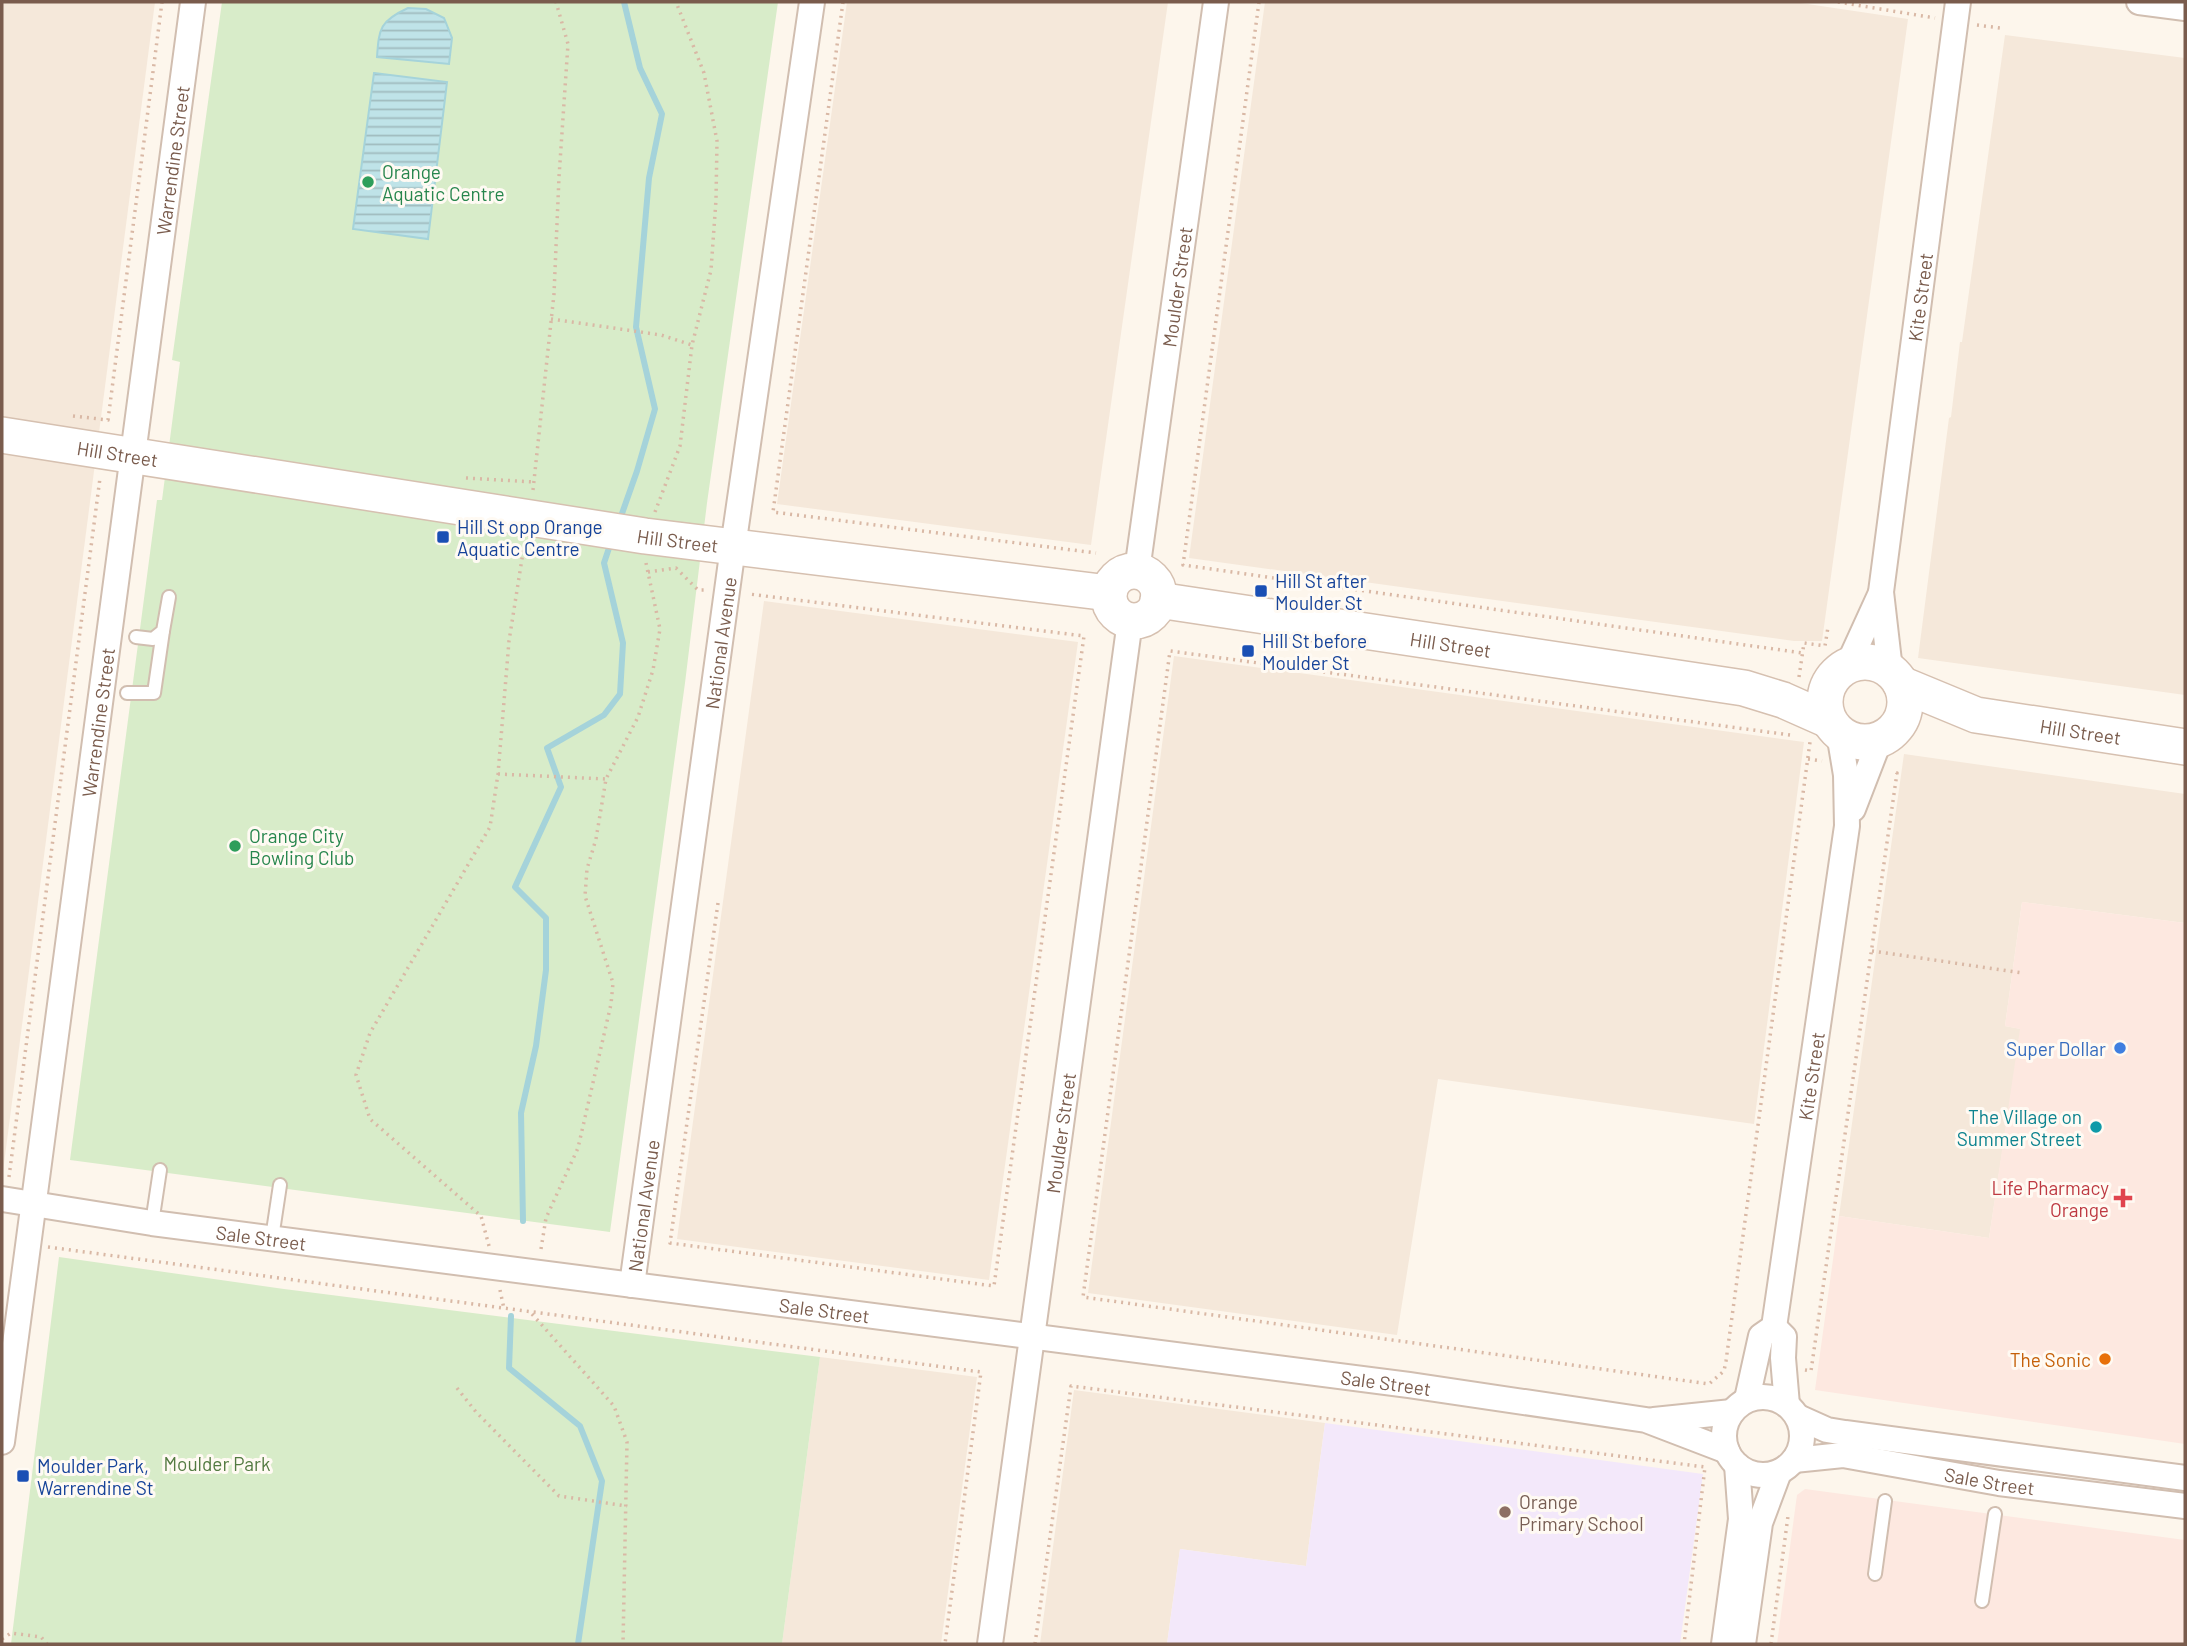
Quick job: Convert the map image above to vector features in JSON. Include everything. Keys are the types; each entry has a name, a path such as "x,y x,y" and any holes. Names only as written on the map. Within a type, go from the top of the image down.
{"street":[{"name":"Warrendine Street","path":"2,1442 193,2"},
{"name":"National Avenue","path":"632,1285 733,547 812,2"},
{"name":"Moulder Street","path":"1137,570 1216,2"},
{"path":"2138,2 2185,8"},
{"name":"Kite Street","path":"1896,677 1881,592 1957,12"},
{"name":"Hill Street","path":"2,435 637,535 1109,593"},
{"path":"1129,570 1137,570 1145,573 1156,584 1158,600 1152,614 1130,621 1116,614 1109,593 1115,578 1129,570"},
{"name":"Kite Street","path":"1815,677 1881,592"},
{"name":"Hill Street","path":"1158,600 1744,688 1815,677 1870,661 1896,677 1976,715"},
{"name":"Moulder Street","path":"990,1644 1130,621"},
{"name":"Hill Street","path":"1815,677 1852,742 1933,720 1976,715 2185,747"},
{"path":"1852,742 1902,719 1905,695 1896,677"},
{"name":"Kite Street","path":"1739,1406 1756,1364 1761,1336 1774,1326 1847,826 1852,742"},
{"name":"Sale Street","path":"5,1188 34,1204 152,1223 1409,1385 1646,1420 1732,1458"},
{"name":"Kite Street","path":"1774,1326 1784,1337 1784,1368 1793,1411"},
{"path":"1724,1644 1741,1519 1732,1458 1724,1438 1726,1424 1739,1406 1768,1396 1793,1411 1803,1439 1760,1523 1743,1644"},
{"name":"Sale Street","path":"1646,1420 1739,1406"},
{"name":"Sale Street","path":"1793,1411 1826,1430 2165,1492"},
{"name":"Sale Street","path":"1787,1466 1843,1455 1999,1483 2165,1492 2185,1478"},
{"path":"1732,1458 1757,1475 1787,1466"}],"lane":[{"path":"127,693 154,694 169,597"},
{"path":"136,637 153,639 163,631"},
{"path":"152,1223 160,1170"},
{"path":"272,1238 280,1185"},
{"path":"1875,1574 1885,1501"},
{"path":"1982,1601 1995,1514"}],"path":[{"path":"107,420 162,2"},
{"path":"504,1309 481,1216 370,1119 356,1075 370,1033 490,827 498,774 509,641 534,482 551,319 568,44 556,2"},
{"path":"637,535 680,446 692,345 711,270 717,141 704,72 676,2"},
{"path":"843,2 773,512 1096,553"},
{"path":"1259,2 1183,565 1815,677"},
{"path":"1838,2 1912,13 1957,12 2000,28"},
{"path":"551,319 661,335 692,345"},
{"path":"5,1188 101,475"},
{"path":"648,572 676,568 698,590 727,591 1084,636 994,1286 670,1243 718,903"},
{"path":"538,1272 547,1218 578,1148 611,1004 613,983 585,896 587,869 596,839 606,779 638,717 653,670 660,629 650,586"},
{"path":"1808,759 1726,1361 1724,1371 1709,1384 1083,1297 1170,651 1792,735 1815,677 1804,643 1825,646 1828,627"},
{"path":"1808,759 1852,742"},
{"path":"1808,759 1852,742"},
{"path":"1784,1368 1811,1371 1897,773 1852,742"},
{"path":"498,774 606,779"},
{"path":"1872,951 2023,973"},
{"path":"28,1242 57,1250 981,1372 945,1644"},
{"path":"531,1313 614,1406 627,1442 623,1644"},
{"path":"1726,1361 1756,1364"},
{"path":"1035,1644 1071,1386 1705,1467 1684,1644"},
{"path":"457,1388 476,1412 559,1496 627,1506"},
{"path":"1771,1644 1790,1504"},
{"path":"2,1639 12,1633 41,1637 47,1644"}],"shaded area":[{"path":"2,2 155,2 2,1179"},
{"path":"847,2 1168,2 1091,545 777,504"},
{"path":"1265,2 1794,2 1908,19 1822,641 1794,641 1189,558"},
{"path":"2005,35 2185,58 2185,695 1918,658 1949,418"},
{"path":"764,601 1078,642 989,1280 677,1239"},
{"path":"1174,656 1804,742 1754,1124 1438,1079 1397,1335 1088,1293"},
{"path":"1904,754 2185,794 2185,923 2022,902 2005,1026 2021,1029 1989,1238 1839,1216"},
{"path":"2022,902 2185,923 2185,1444 1815,1390 1839,1216 1989,1238 2020,1029 2005,1026"},
{"path":"820,1357 977,1377 941,1644 782,1644"},
{"path":"1074,1390 1325,1423 1306,1566 1180,1549 1167,1644 1040,1644"},
{"name":"Orange Primary School","path":"1325,1423 1703,1474 1680,1644 1167,1644 1180,1549 1306,1566"},
{"path":"1805,1489 2185,1540 2185,1644 1777,1644 1797,1495"}],"green space":[{"path":"222,2 778,2 707,503 610,1232 70,1160 157,500 162,500 180,362 172,360"},
{"name":"Moulder Park","path":"59,1257 284,1289 820,1357 782,1644 11,1644"}],"water":[{"path":"408,8 426,9 444,18 452,38 449,64 377,57 383,26"},
{"path":"374,73 447,82 428,239 353,229"}],"waterway":[{"path":"619,522 655,409 636,327 649,178 662,114 640,68 624,2"},
{"path":"523,1221 521,1113 536,1046 546,970 546,918 515,887 561,787 547,748 604,715 620,694 623,643 604,563 611,542"},
{"path":"511,1316 509,1368 580,1426 602,1481 578,1644"}],"place":[{"name":"Orange Aquatic Centre","path":"368,182"},
{"name":"Hill St opp Orange Aquatic Centre","path":"443,537"},
{"name":"Hill St after Moulder St","path":"1261,591"},
{"name":"Hill St before Moulder St","path":"1248,651"},
{"name":"Orange City Bowling Club","path":"235,846"},
{"name":"Super Dollar","path":"2120,1048"},
{"name":"The Village on Summer Street","path":"2096,1127"},
{"name":"Life Pharmacy Orange","path":"2123,1198"},
{"name":"The Sonic","path":"2105,1359"},
{"name":"Moulder Park, Warrendine St","path":"23,1476"},
{"name":"Orange Primary School","path":"1505,1512"}]}
